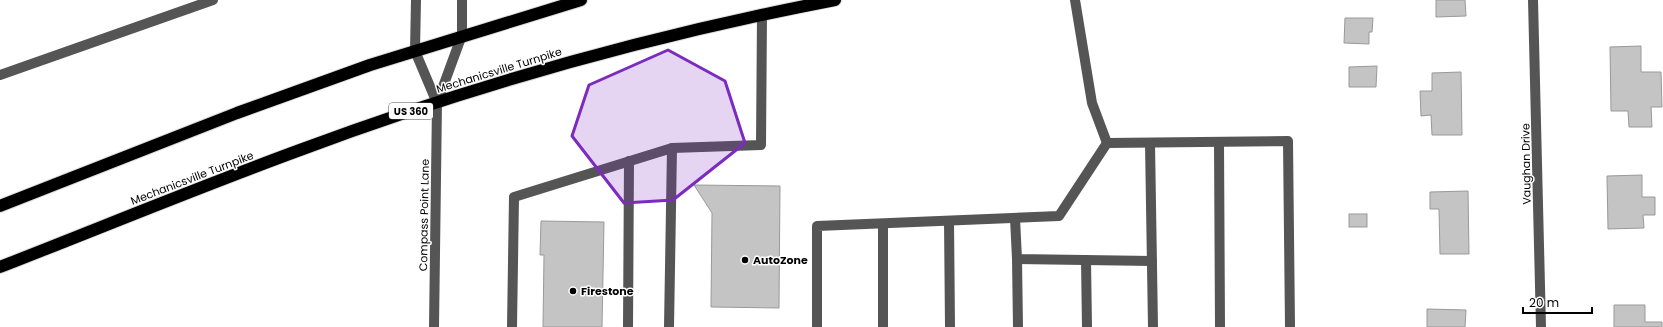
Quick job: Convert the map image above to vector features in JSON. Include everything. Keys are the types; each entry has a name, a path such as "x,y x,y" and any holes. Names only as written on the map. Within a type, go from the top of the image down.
{"highway":[{"path":"0,206 237,113 370,65 582,0"},
{"name":"Mechanicsville Turnpike","path":"0,267 300,150 437,103 556,66 681,33 762,14 835,0"}],"street":[{"path":"0,75 213,0"},
{"name":"Compass Point Lane","path":"416,0 415,51 437,103"},
{"name":"Compass Point Lane","path":"434,327 437,103 462,36 462,0"},
{"path":"1075,0 1092,103 1107,143"},
{"name":"Vaughan Drive","path":"1533,0 1541,327"},
{"path":"512,327 514,197 672,148 761,145 762,14"},
{"path":"1107,143 1288,141 1290,327"},
{"path":"1218,142 1220,327"},
{"path":"817,327 817,226 1059,216 1107,143"},
{"path":"1150,143 1153,327"},
{"path":"669,327 672,148"},
{"path":"628,327 629,161"},
{"path":"1014,218 1017,259 1018,327"},
{"path":"949,221 950,327"},
{"path":"883,224 883,327"},
{"path":"1017,259 1152,261"},
{"path":"1086,260 1087,327"}],"highlighted area":[{"path":"668,50 725,81 745,143 673,200 624,203 572,136 589,85"}],"building":[{"path":"1436,0 1465,0 1466,16 1436,17"},
{"path":"1345,18 1373,18 1372,32 1369,32 1369,44 1344,43"},
{"path":"1641,46 1641,72 1661,72 1662,107 1651,107 1652,127 1629,127 1628,111 1611,111 1610,47"},
{"path":"1377,66 1376,87 1349,87 1349,67"},
{"path":"1461,72 1462,135 1432,135 1431,115 1421,116 1420,91 1432,91 1432,73"},
{"path":"1642,175 1642,197 1655,197 1655,215 1643,215 1644,228 1608,229 1607,176"},
{"name":"AutoZone","path":"694,185 780,186 779,308 711,307 712,213"},
{"path":"1468,191 1469,254 1440,254 1439,209 1430,209 1430,192"},
{"path":"1349,214 1367,214 1367,227 1349,227"},
{"name":"Firestone","path":"541,221 604,222 602,327 543,327 544,255 540,255"},
{"path":"1614,305 1645,305 1645,322 1662,322 1662,327 1614,327"},
{"path":"1427,309 1466,310 1465,327 1427,327"}],"place":[{"name":"AutoZone","path":"745,260"},
{"name":"Firestone","path":"573,291"}]}
